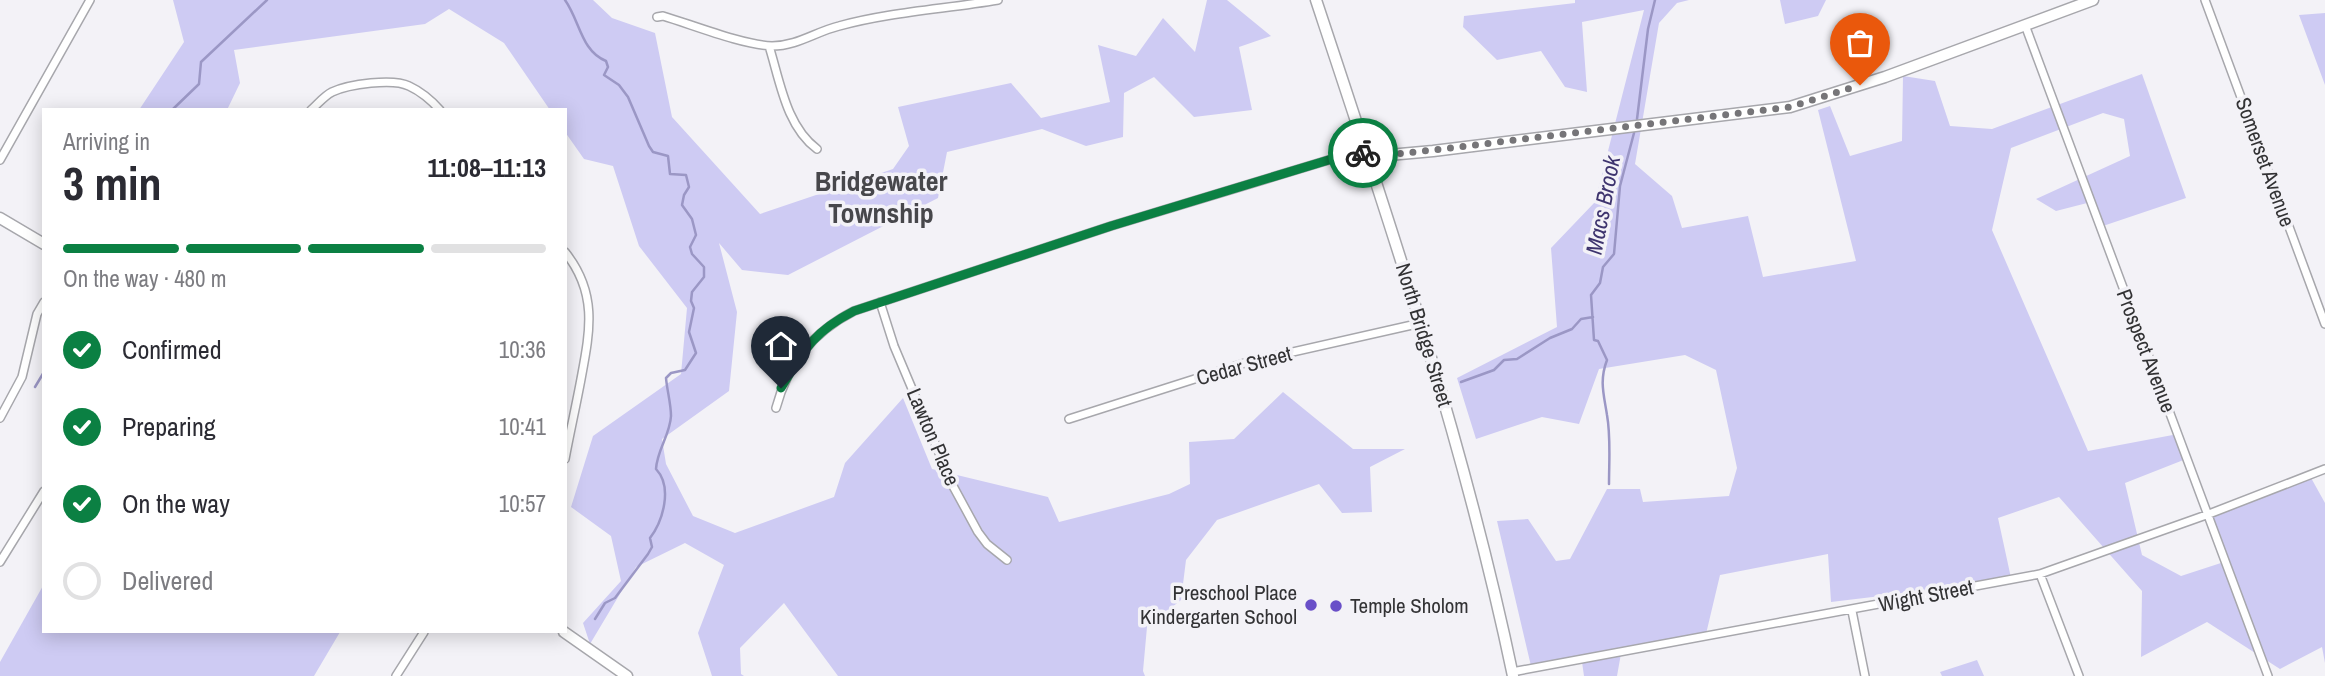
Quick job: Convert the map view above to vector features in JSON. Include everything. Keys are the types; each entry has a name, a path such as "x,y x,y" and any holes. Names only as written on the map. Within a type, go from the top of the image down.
{"street":[{"path":"0,160 90,0"},
{"path":"657,17 663,16 769,46 799,42 836,26 864,20 998,0"},
{"name":"North Bridge Street","path":"1316,0 1421,323 1474,509 1512,674"},
{"path":"776,408 781,388 816,335 838,319 880,302 1111,226 1355,152 1378,156 1790,107 1848,90 2093,0"},
{"name":"Somerset Avenue","path":"2205,0 2325,324"},
{"name":"Prospect Avenue","path":"2025,25 2268,676"},
{"path":"769,46 792,114 808,142 817,149"},
{"path":"313,108 331,93 341,89 385,82 408,85 429,98 438,108"},
{"path":"0,218 42,243"},
{"path":"567,255 583,279 589,307 590,332 567,449"},
{"name":"Lawton Place","path":"880,302 894,346 953,486 978,532 987,544 1007,560"},
{"path":"0,418 22,377 37,314 42,305"},
{"name":"Cedar Street","path":"1069,419 1248,362 1421,323"},
{"name":"Wight Street","path":"1512,674 1773,622 1852,611 2040,574 2209,514 2325,469"},
{"path":"0,562 42,494"},
{"path":"2040,574 2079,676"},
{"path":"1852,611 1864,676"},
{"path":"396,676 423,633"},
{"path":"565,633 627,676"}],"shaded area":[{"path":"173,0 593,0 612,18 655,33 672,117 760,214 893,169 909,146 898,107 1011,83 1041,118 1110,102 1098,45 1136,56 1163,18 1195,52 1207,0 1227,0 1271,36 1239,47 1252,110 1194,117 1154,77 1124,93 1123,137 1086,146 1042,129 947,152 938,198 788,275 742,270 719,243 737,312 729,391 662,439 666,464 693,516 735,533 834,497 845,463 903,398 932,469 1048,497 1059,522 1169,494 1190,484 1189,442 1234,439 1283,392 1353,449 1405,449 1370,467 1372,512 1342,513 1319,484 1217,520 1186,560 1181,600 1147,627 1143,671 1145,676 838,676 784,603 740,648 741,674 744,676 712,676 698,633 724,565 685,543 636,567 590,644 583,623 621,581 611,536 571,507 593,436 681,374 687,308 639,246 613,166 584,159 567,135 567,108 549,108 504,43 449,9 425,24 234,50 240,83 228,108 140,108 184,42"},
{"path":"1575,0 1689,0 1677,3 1659,23 1635,164 1672,196 1682,228 1748,216 1763,277 1856,261 1818,110 1830,106 1850,156 1902,141 1903,76 1935,81 1950,126 1992,129 2142,74 2186,198 2100,227 2091,202 2056,211 2036,199 2130,156 2124,119 2103,113 2011,148 1992,230 2088,451 2178,434 2186,459 2125,483 2142,555 2181,576 2224,562 2205,513 2310,476 2325,503 2325,663 2322,647 2280,669 2207,622 2141,657 2142,591 2059,497 1998,518 2011,578 1997,582 1831,602 1828,554 1720,575 1706,634 1622,648 1617,676 1584,676 1581,655 1531,666 1497,521 1528,519 1556,561 1570,559 1607,489 1640,489 1643,502 1729,496 1737,468 1716,370 1685,355 1599,369 1579,424 1542,417 1476,439 1457,378 1557,327 1551,248 1595,202 1644,10 1582,22 1587,92 1565,87 1541,51 1497,60 1463,27 1464,16 1575,3"},
{"path":"1780,0 1826,0 1818,16 1785,24"},
{"path":"2325,13 2325,85 2299,15"},
{"path":"42,588 42,633 339,633 314,676 0,676 0,662"},
{"path":"1977,660 1984,676 1942,676 1940,672"}],"waterway":[{"path":"174,108 199,84 201,62 267,0"},
{"path":"565,0 586,43 606,61 608,67 604,75 619,85 628,97 653,152 668,156 670,174 686,175 689,187 682,205 692,219 696,235 690,247 692,254 704,267 704,277 692,292 691,301 694,308 689,332 696,353 685,370 671,373 666,378 671,416 656,469 661,476 665,494 659,523 650,538 652,547 615,598 605,603 595,619"},
{"name":"Macs Brook","path":"1637,119 1648,29 1655,0"},
{"name":"Macs Brook","path":"1609,484 1609,432 1603,381 1607,360 1598,341 1594,340 1591,295 1600,283 1603,267 1614,254 1620,186 1634,133"},
{"path":"1461,382 1494,370 1504,360 1517,359 1550,338 1572,329 1581,319 1593,317"},
{"path":"35,387 42,375"}],"way so far":[{"path":"1363,153 1378,156 1790,107 1860,85"}],"place":[{"name":"Preschool Place Kindergarten School","path":"1311,605"},
{"name":"Temple Sholom","path":"1336,606"}],"district":[{"name":"Bridgewater Township","path":"881,197"}],"route":[{"path":"781,388 810,342 822,329 854,311 1111,226 1355,152 1363,153"}]}
